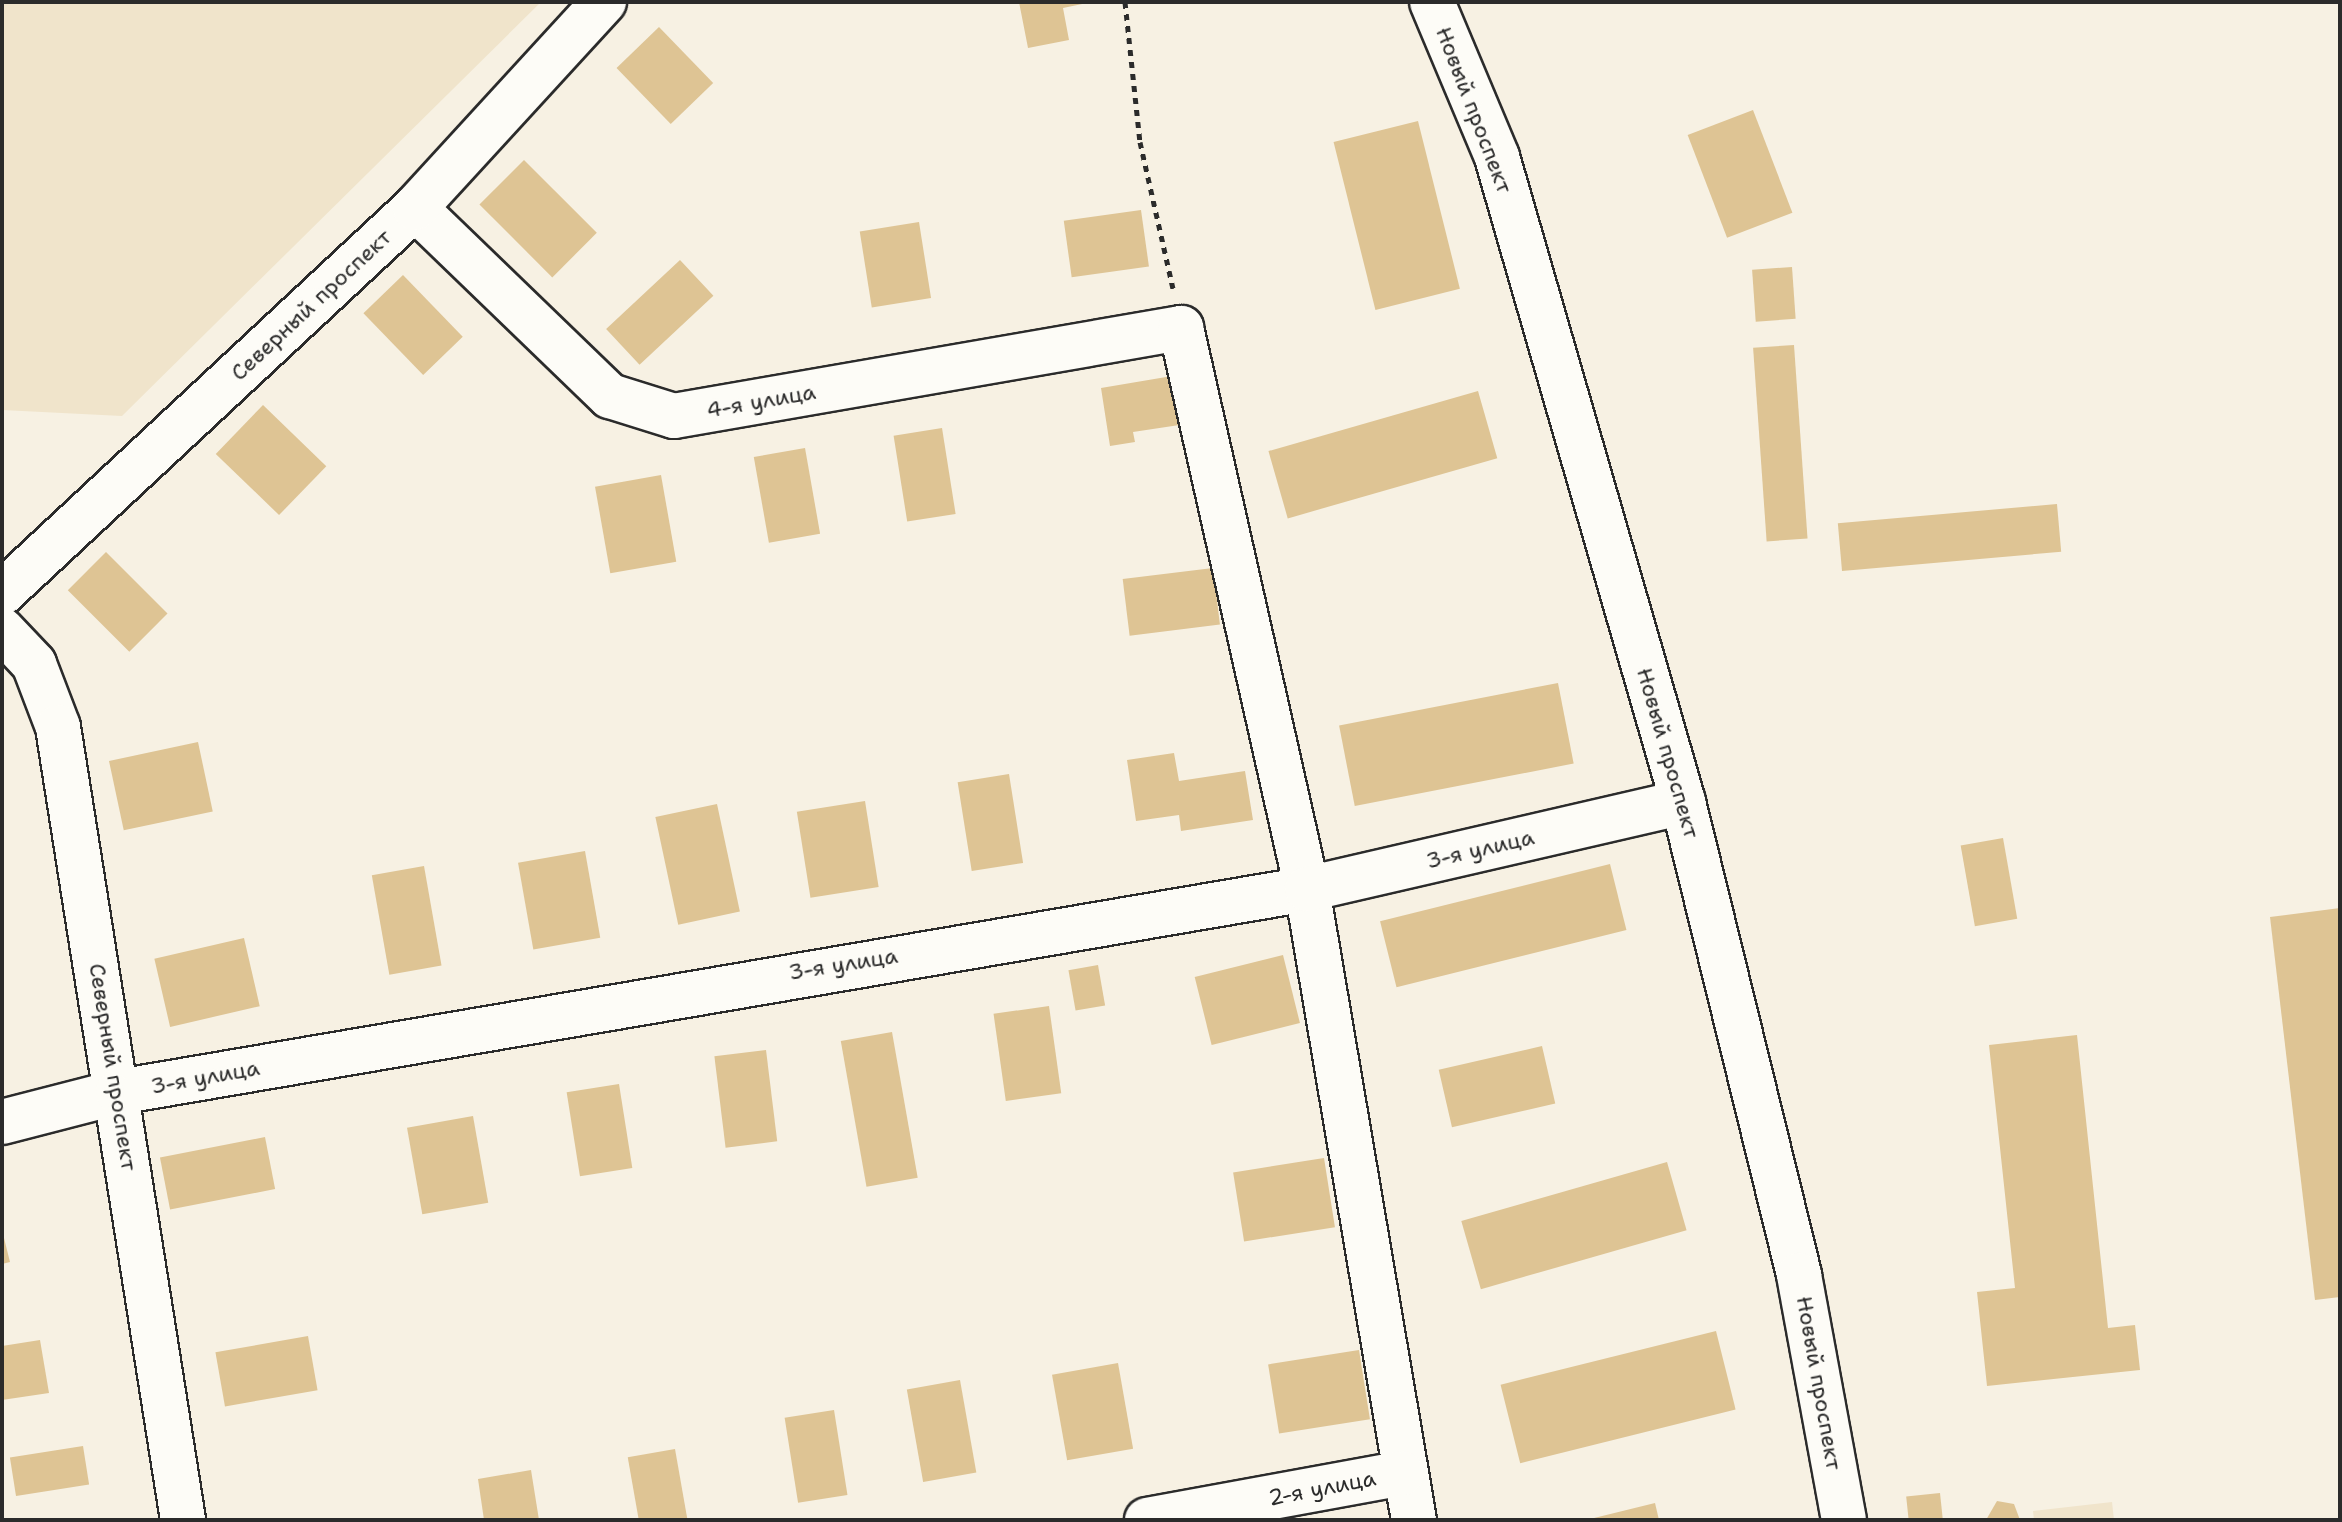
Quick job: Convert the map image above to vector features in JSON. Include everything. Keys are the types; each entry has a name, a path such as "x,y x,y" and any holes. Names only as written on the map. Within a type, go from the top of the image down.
{"street":[{"name":"Северный проспект","path":"2,593 415,208 604,2"},
{"name":"Новый проспект","path":"1432,2 1497,157 1683,802 1799,1275 1844,1520"},
{"name":"4-я улица","path":"415,208 610,396 674,416 1181,328"},
{"path":"1181,328 1307,889 1381,1310 1402,1473 1414,1520"},
{"name":"Северный проспект","path":"2,630 34,664 58,727 118,1092 183,1520"},
{"name":"3-я улица","path":"2,1122 118,1092 1307,889 1683,802"},
{"name":"2-я улица","path":"1147,1520 1402,1473"}],"path":[{"path":"1125,2 1140,142 1181,328"}],"shaded area":[{"path":"2,2 541,2 122,416 2,410"},
{"path":"2112,1502 2114,1520 2034,1520 2033,1511"}],"building":[{"path":"1019,2 1087,3 1063,8 1069,40 1028,48"},
{"path":"659,27 713,83 671,124 617,68"},
{"path":"1753,110 1792,213 1727,238 1688,135"},
{"path":"1418,121 1460,289 1375,310 1334,142"},
{"path":"524,160 597,233 552,277 479,205"},
{"path":"1141,210 1149,266 1072,277 1064,221"},
{"path":"919,222 931,298 872,307 860,231"},
{"path":"680,260 713,296 640,365 606,329"},
{"path":"1792,267 1796,319 1756,322 1752,270"},
{"path":"403,275 463,337 423,375 363,313"},
{"path":"1794,345 1808,539 1767,541 1753,348"},
{"path":"1178,375 1186,424 1133,432 1135,442 1110,446 1101,388"},
{"path":"1478,391 1497,458 1288,518 1268,451"},
{"path":"263,405 326,466 279,515 216,454"},
{"path":"942,428 956,514 907,522 894,436"},
{"path":"805,448 820,534 769,543 754,457"},
{"path":"661,475 676,562 610,573 595,487"},
{"path":"2057,504 2061,552 1842,571 1838,523"},
{"path":"106,552 168,614 129,652 68,590"},
{"path":"1213,568 1220,625 1130,636 1123,579"},
{"path":"1558,683 1574,763 1355,806 1339,726"},
{"path":"198,742 213,811 124,830 109,761"},
{"path":"1174,753 1179,781 1245,771 1253,820 1181,831 1179,815 1136,821 1127,760"},
{"path":"1009,774 1023,863 972,871 958,782"},
{"path":"865,801 879,887 810,898 797,812"},
{"path":"717,804 740,912 678,925 655,817"},
{"path":"2003,838 2017,919 1975,926 1961,845"},
{"path":"585,851 600,938 533,949 518,863"},
{"path":"1610,864 1626,930 1396,987 1380,921"},
{"path":"424,866 442,965 389,975 372,875"},
{"path":"2340,908 2340,1297 2315,1300 2270,917"},
{"path":"244,938 260,1006 170,1027 154,959"},
{"path":"1283,955 1300,1023 1212,1045 1195,977"},
{"path":"1098,965 1105,1005 1076,1011 1068,970"},
{"path":"1049,1006 1061,1093 1006,1101 994,1014"},
{"path":"892,1032 918,1178 866,1187 841,1041"},
{"path":"2077,1035 2108,1328 2135,1325 2140,1370 1987,1386 1977,1292 2015,1288 1989,1045"},
{"path":"1542,1046 1555,1103 1452,1127 1439,1070"},
{"path":"766,1050 777,1141 726,1148 714,1056"},
{"path":"619,1084 632,1168 580,1176 567,1092"},
{"path":"473,1116 488,1203 422,1214 407,1128"},
{"path":"265,1137 275,1189 170,1209 160,1157"},
{"path":"1324,1158 1335,1227 1244,1242 1233,1172"},
{"path":"1667,1162 1687,1230 1481,1289 1461,1221"},
{"path":"2,1230 10,1262 2,1264"},
{"path":"1716,1331 1736,1410 1520,1463 1501,1385"},
{"path":"308,1336 318,1390 225,1406 215,1352"},
{"path":"40,1340 49,1393 2,1400 2,1346"},
{"path":"1359,1350 1370,1419 1279,1434 1268,1364"},
{"path":"1118,1363 1133,1449 1067,1460 1052,1375"},
{"path":"960,1380 976,1473 923,1482 907,1389"},
{"path":"834,1410 847,1495 798,1503 785,1418"},
{"path":"83,1446 89,1485 16,1496 10,1458"},
{"path":"675,1449 688,1520 639,1520 628,1457"},
{"path":"531,1470 539,1520 484,1520 478,1479"},
{"path":"1940,1493 1943,1520 1909,1520 1906,1497"},
{"path":"1997,1501 2014,1504 2020,1520 1986,1520"},
{"path":"1655,1503 1659,1520 1590,1520 1590,1519"}]}
